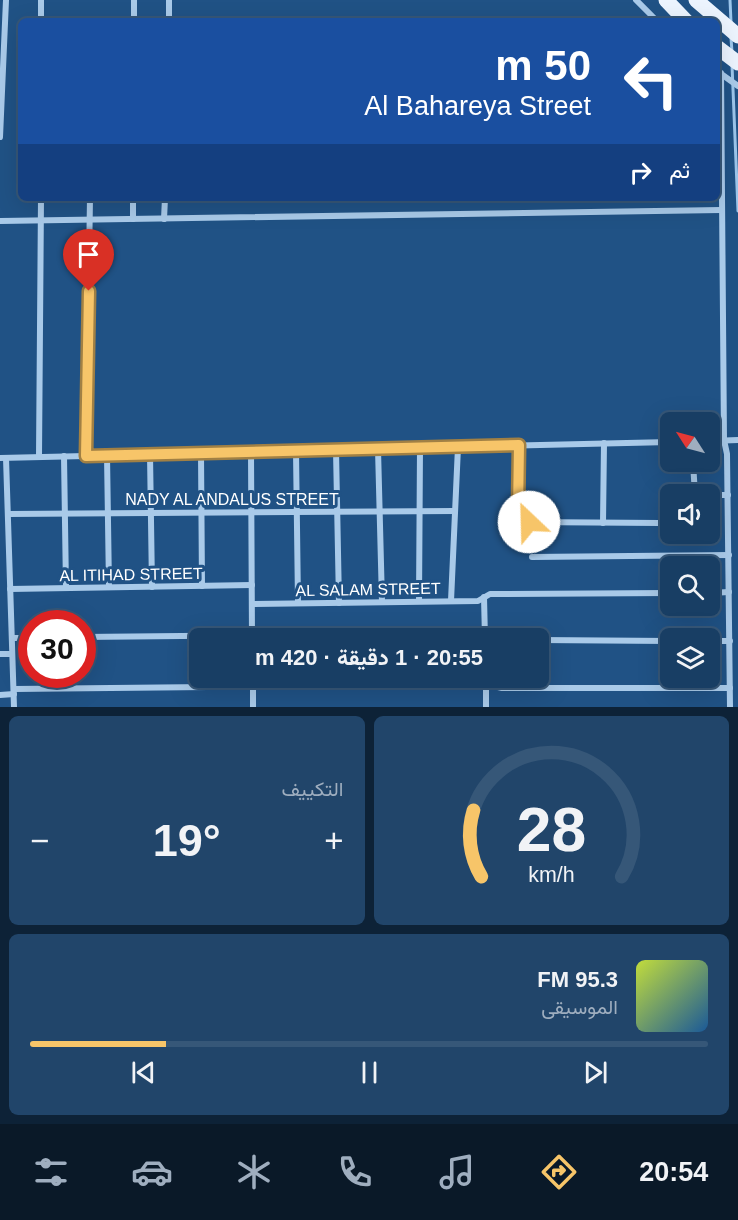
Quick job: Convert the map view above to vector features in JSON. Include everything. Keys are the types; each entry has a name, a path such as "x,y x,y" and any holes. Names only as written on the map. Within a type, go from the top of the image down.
{"main road":[{"path":"666,0 683,18"},
{"path":"696,0 717,18"},
{"path":"720,21 738,36"},
{"path":"720,49 738,63"}],"street":[{"path":"0,137 6,0"},
{"path":"41,0 41,18"},
{"path":"134,0 134,18"},
{"path":"169,0 169,18"},
{"path":"636,0 654,18"},
{"path":"720,73 738,86"},
{"path":"720,141 724,441 728,454 730,707"},
{"path":"39,457 40,201"},
{"path":"86,456 90,201"},
{"path":"133,201 133,219"},
{"path":"164,219 165,201"},
{"path":"0,221 721,210"},
{"path":"720,441 738,440"},
{"path":"14,707 8,514 3,458 660,442"},
{"path":"603,523 604,443"},
{"path":"519,445 518,512 522,520 529,522 660,523"},
{"path":"452,601 458,447"},
{"path":"418,602 420,448"},
{"path":"378,449 382,602"},
{"path":"336,450 339,603"},
{"path":"296,451 298,603"},
{"path":"251,452 252,628"},
{"path":"201,453 202,586"},
{"path":"150,454 152,587"},
{"path":"107,455 109,587"},
{"path":"64,456 66,588"},
{"path":"720,495 728,495"},
{"name":"NADY AL ANDALUS STREET","path":"8,514 456,511"},
{"path":"532,556 729,555"},
{"path":"0,567 10,566"},
{"name":"AL ITIHAD STREET","path":"10,589 252,585"},
{"path":"720,592 729,592"},
{"name":"AL SALAM STREET","path":"252,604 478,601 490,594 660,593"},
{"path":"484,597 485,628"},
{"path":"96,637 189,637"},
{"path":"12,638 18,638"},
{"path":"549,640 660,641"},
{"path":"720,641 730,641"},
{"path":"0,654 12,654"},
{"path":"0,694 14,691 189,687"},
{"path":"253,688 253,707"},
{"path":"486,688 486,707"},
{"path":"549,688 730,688"}],"waterway":[{"path":"730,0 731,22"},
{"path":"731,38 732,52"},
{"path":"732,65 738,211"}],"route":[{"path":"89,291 86,456 519,445 518,512 522,520 529,522"}]}
